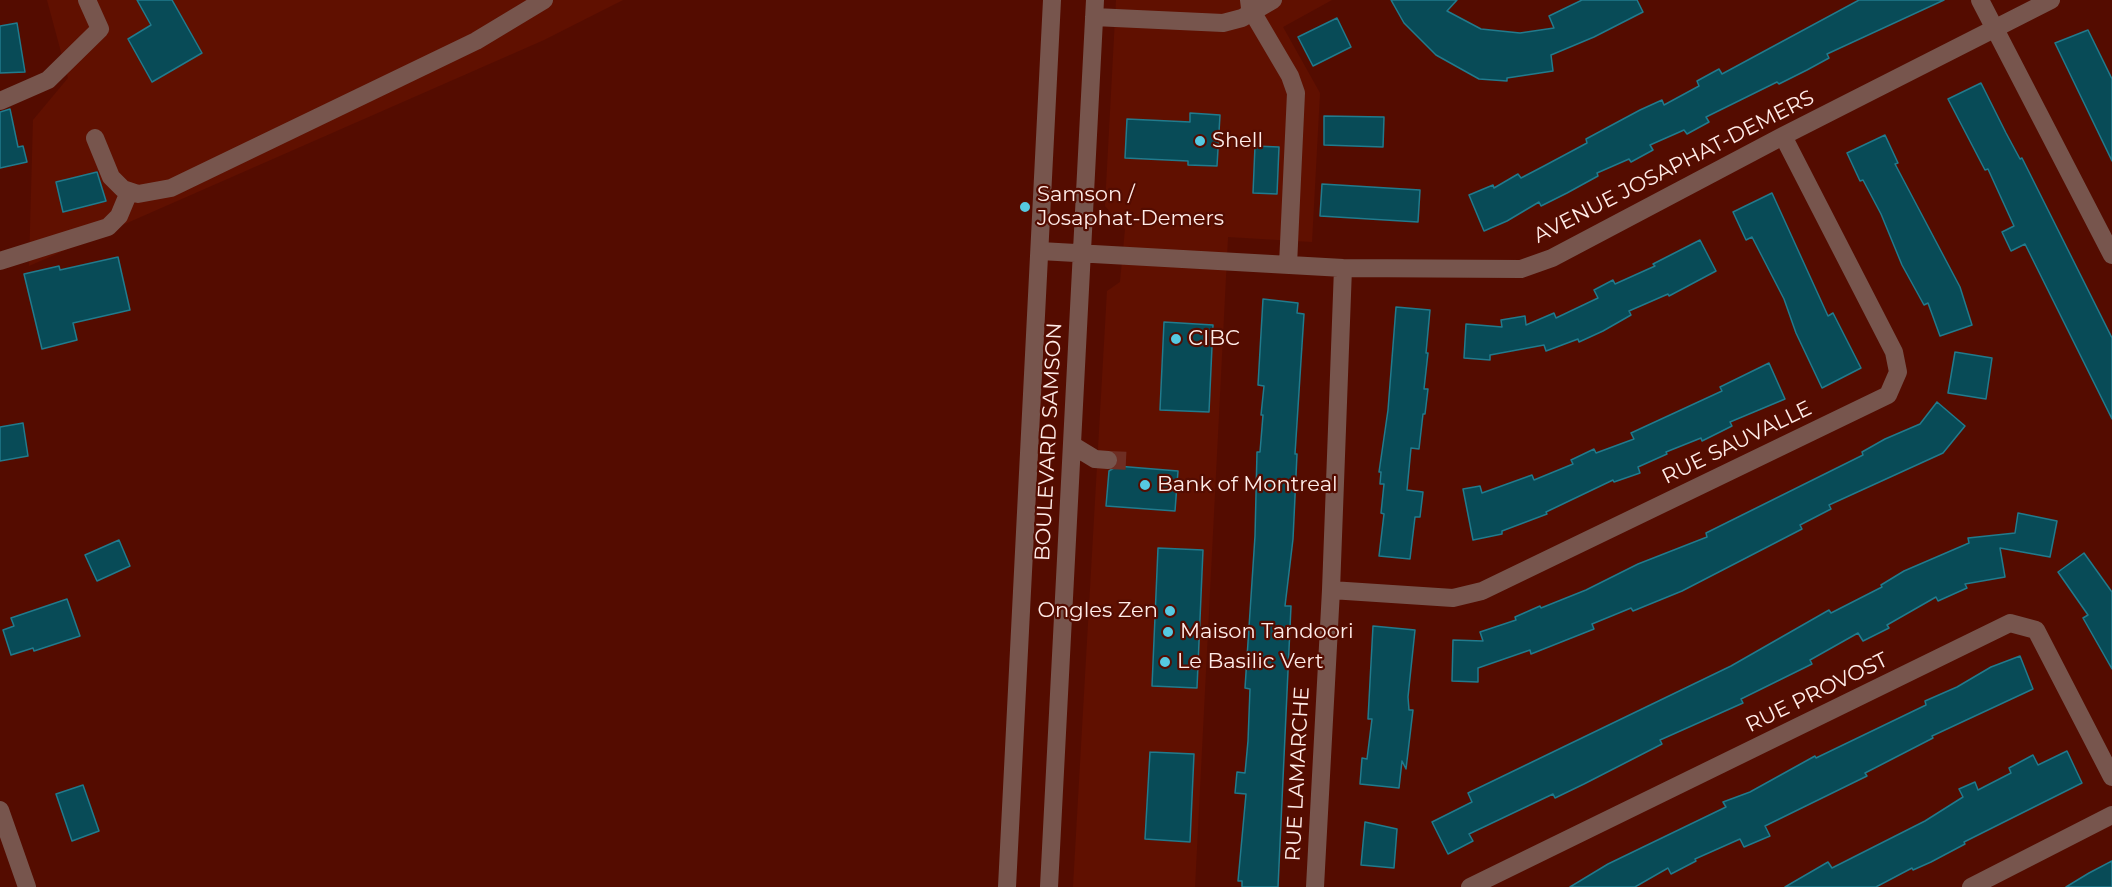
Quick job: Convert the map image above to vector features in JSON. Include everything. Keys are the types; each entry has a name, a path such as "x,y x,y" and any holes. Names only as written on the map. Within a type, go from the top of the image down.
{"street":[{"path":"0,101 48,80 100,29 87,0"},
{"path":"95,138 111,177 129,192 138,194 159,191 202,174 476,41 544,0"},
{"name":"BOULEVARD SAMSON","path":"1007,887 1052,0"},
{"path":"1095,8 1212,24 1234,21 1251,6 1273,0"},
{"path":"1980,0 2112,255"},
{"name":"AVENUE JOSAPHAT-DEMERS","path":"1040,250 1343,268 1521,269 1552,258 1783,136 2051,0"},
{"path":"1251,6 1290,76 1296,93 1288,264"},
{"name":"BOULEVARD SAMSON","path":"1049,887 1095,8"},
{"name":"RUE SAUVALLE","path":"1331,590 1453,598 1482,591 1888,395 1898,372 1894,352 1783,136"},
{"path":"0,261 108,227 119,216 129,192"},
{"name":"RUE LAMARCHE","path":"1315,887 1331,590 1343,268"},
{"path":"1072,445 1095,459 1108,460"},
{"name":"RUE PROVOST","path":"1470,887 2010,623 2036,630 2112,777"},
{"path":"0,810 27,887"},
{"path":"1971,887 2112,815"}],"shaded area":[{"path":"47,0 623,0 544,40 29,266 33,120 68,78"},
{"path":"1116,0 1332,0 1283,27 1320,93 1312,242 1228,237 1195,887 1073,887 1107,291 1120,282 1125,229 1105,206"}],"building":[{"path":"137,0 172,0 202,53 152,82 128,39 151,25"},
{"path":"1391,0 1457,0 1447,11 1481,29 1520,33 1554,28 1549,16 1582,0 1637,0 1643,12 1594,37 1551,55 1553,71 1507,78 1507,81 1479,79 1436,55 1404,23"},
{"path":"1859,0 1944,0 1827,54 1829,58 1807,70 1706,117 1709,122 1687,134 1684,130 1650,145 1653,150 1631,162 1629,159 1597,173 1598,176 1567,193 1541,206 1539,202 1507,221 1484,231 1469,195 1493,185 1494,188 1518,174 1521,178 1587,143 1586,139 1640,110 1662,100 1664,105 1699,86 1697,81 1719,69 1722,74"},
{"path":"1337,18 1351,47 1313,66 1298,37"},
{"path":"17,23 25,72 0,73 0,26"},
{"path":"2088,30 2112,79 2112,161 2055,43"},
{"path":"1981,83 2020,159 2022,158 2112,338 2112,419 2025,244 2011,251 2002,232 2014,226 1988,169 1985,170 1948,99"},
{"path":"10,109 18,147 23,146 27,162 0,168 0,112"},
{"path":"1190,113 1220,115 1217,166 1188,165 1188,161 1125,158 1127,119 1190,122"},
{"path":"1324,116 1384,117 1383,147 1324,145"},
{"path":"1885,135 1898,163 1895,164 1960,287 1972,325 1940,336 1928,303 1924,305 1902,265 1881,214 1863,180 1860,181 1847,153"},
{"path":"1255,146 1279,147 1277,194 1253,193"},
{"path":"97,172 106,201 63,212 56,182"},
{"path":"1322,184 1420,190 1418,222 1320,216"},
{"path":"1772,193 1828,316 1833,313 1861,368 1822,388 1796,333 1784,299 1752,237 1746,240 1733,212"},
{"path":"1700,240 1716,271 1669,296 1668,294 1629,311 1631,315 1603,331 1579,342 1578,339 1546,351 1544,345 1490,355 1490,360 1464,358 1466,324 1502,327 1501,320 1525,316 1526,325 1554,313 1556,318 1598,298 1594,290 1613,280 1615,284 1655,266 1653,264"},
{"path":"118,257 130,310 73,323 77,340 42,349 24,274 59,266 60,270"},
{"path":"1263,299 1298,303 1297,313 1304,314 1295,454 1297,454 1293,539 1285,606 1291,606 1278,887 1242,887 1242,881 1238,881 1246,794 1235,793 1237,772 1245,773 1248,741 1250,689 1245,688 1255,536 1257,452 1260,452 1263,415 1261,415 1264,386 1258,385"},
{"path":"1396,307 1430,310 1424,389 1428,389 1425,414 1423,414 1419,449 1411,448 1407,490 1423,492 1420,517 1415,517 1410,559 1379,556 1384,514 1381,513 1384,484 1380,484 1381,472 1379,472 1388,410"},
{"path":"1164,322 1213,325 1209,412 1160,410"},
{"path":"1955,352 1992,358 1986,399 1948,393"},
{"path":"1769,363 1785,399 1730,422 1732,426 1702,441 1701,438 1666,452 1667,454 1638,467 1640,473 1614,482 1613,480 1546,512 1547,514 1502,531 1502,534 1473,540 1463,489 1480,486 1482,493 1532,475 1534,480 1573,464 1571,460 1594,449 1596,453 1634,439 1631,433 1722,391 1720,387"},
{"path":"1937,402 1965,426 1943,453 1829,505 1831,509 1800,525 1802,529 1682,591 1633,611 1631,608 1592,624 1594,629 1531,654 1530,650 1478,668 1478,682 1452,681 1453,640 1483,641 1480,632 1516,620 1515,617 1540,606 1541,608 1586,590 1638,564 1707,537 1706,533 1863,455 1862,452 1885,439 1920,424"},
{"path":"23,423 28,456 0,461 0,427"},
{"path":"1117,466 1178,471 1175,511 1106,506 1109,471"},
{"path":"2018,513 2057,521 2050,557 2000,548 2005,577 1965,584 1967,588 1938,601 1936,597 1887,625 1889,628 1863,641 1858,633 1810,660 1812,664 1741,699 1743,703 1660,740 1662,744 1555,798 1553,794 1469,834 1473,841 1448,854 1432,822 1472,802 1468,793 1731,666 1829,610 1831,613 1882,587 1881,585 1904,571 1969,543 1968,538 2015,533"},
{"path":"119,540 130,566 97,581 85,555"},
{"path":"1158,548 1203,550 1197,688 1152,686"},
{"path":"2084,553 2112,592 2112,669 2083,618 2088,615 2058,572"},
{"path":"67,599 80,636 34,651 33,648 11,655 3,630 14,626 11,618"},
{"path":"1373,626 1415,630 1408,697 1409,710 1413,710 1406,769 1402,761 1399,788 1360,784 1362,758 1367,759 1372,719 1368,719"},
{"path":"2020,656 2033,689 1932,736 1933,738 1865,773 1867,776 1765,826 1770,836 1744,847 1740,839 1695,859 1696,861 1671,874 1668,868 1635,887 1570,887 1608,864 1726,807 1723,802 1750,792 1815,756 1816,758 1926,705 1925,701 1957,687 1991,667"},
{"path":"2067,751 2082,783 1964,842 1965,844 1931,862 1913,870 1912,868 1876,887 1785,887 1828,862 1832,868 1925,821 1963,797 1959,789 1975,782 1978,790 2011,773 2009,768 2033,755 2038,765"},
{"path":"1150,752 1194,754 1190,842 1145,839"},
{"path":"83,785 99,831 72,841 56,794"},
{"path":"1365,822 1397,829 1394,868 1361,865"},
{"path":"2112,861 2112,887 2066,887 2089,873"}],"tunnel":[{"path":"1108,460 1129,461"}],"place":[{"name":"Shell","path":"1200,141"},
{"name":"Samson / Josaphat-Demers","path":"1025,207"},
{"name":"CIBC","path":"1176,339"},
{"name":"Bank of Montreal","path":"1145,485"},
{"name":"Ongles Zen","path":"1170,611"},
{"name":"Maison Tandoori","path":"1168,632"},
{"name":"Le Basilic Vert","path":"1165,662"}]}
